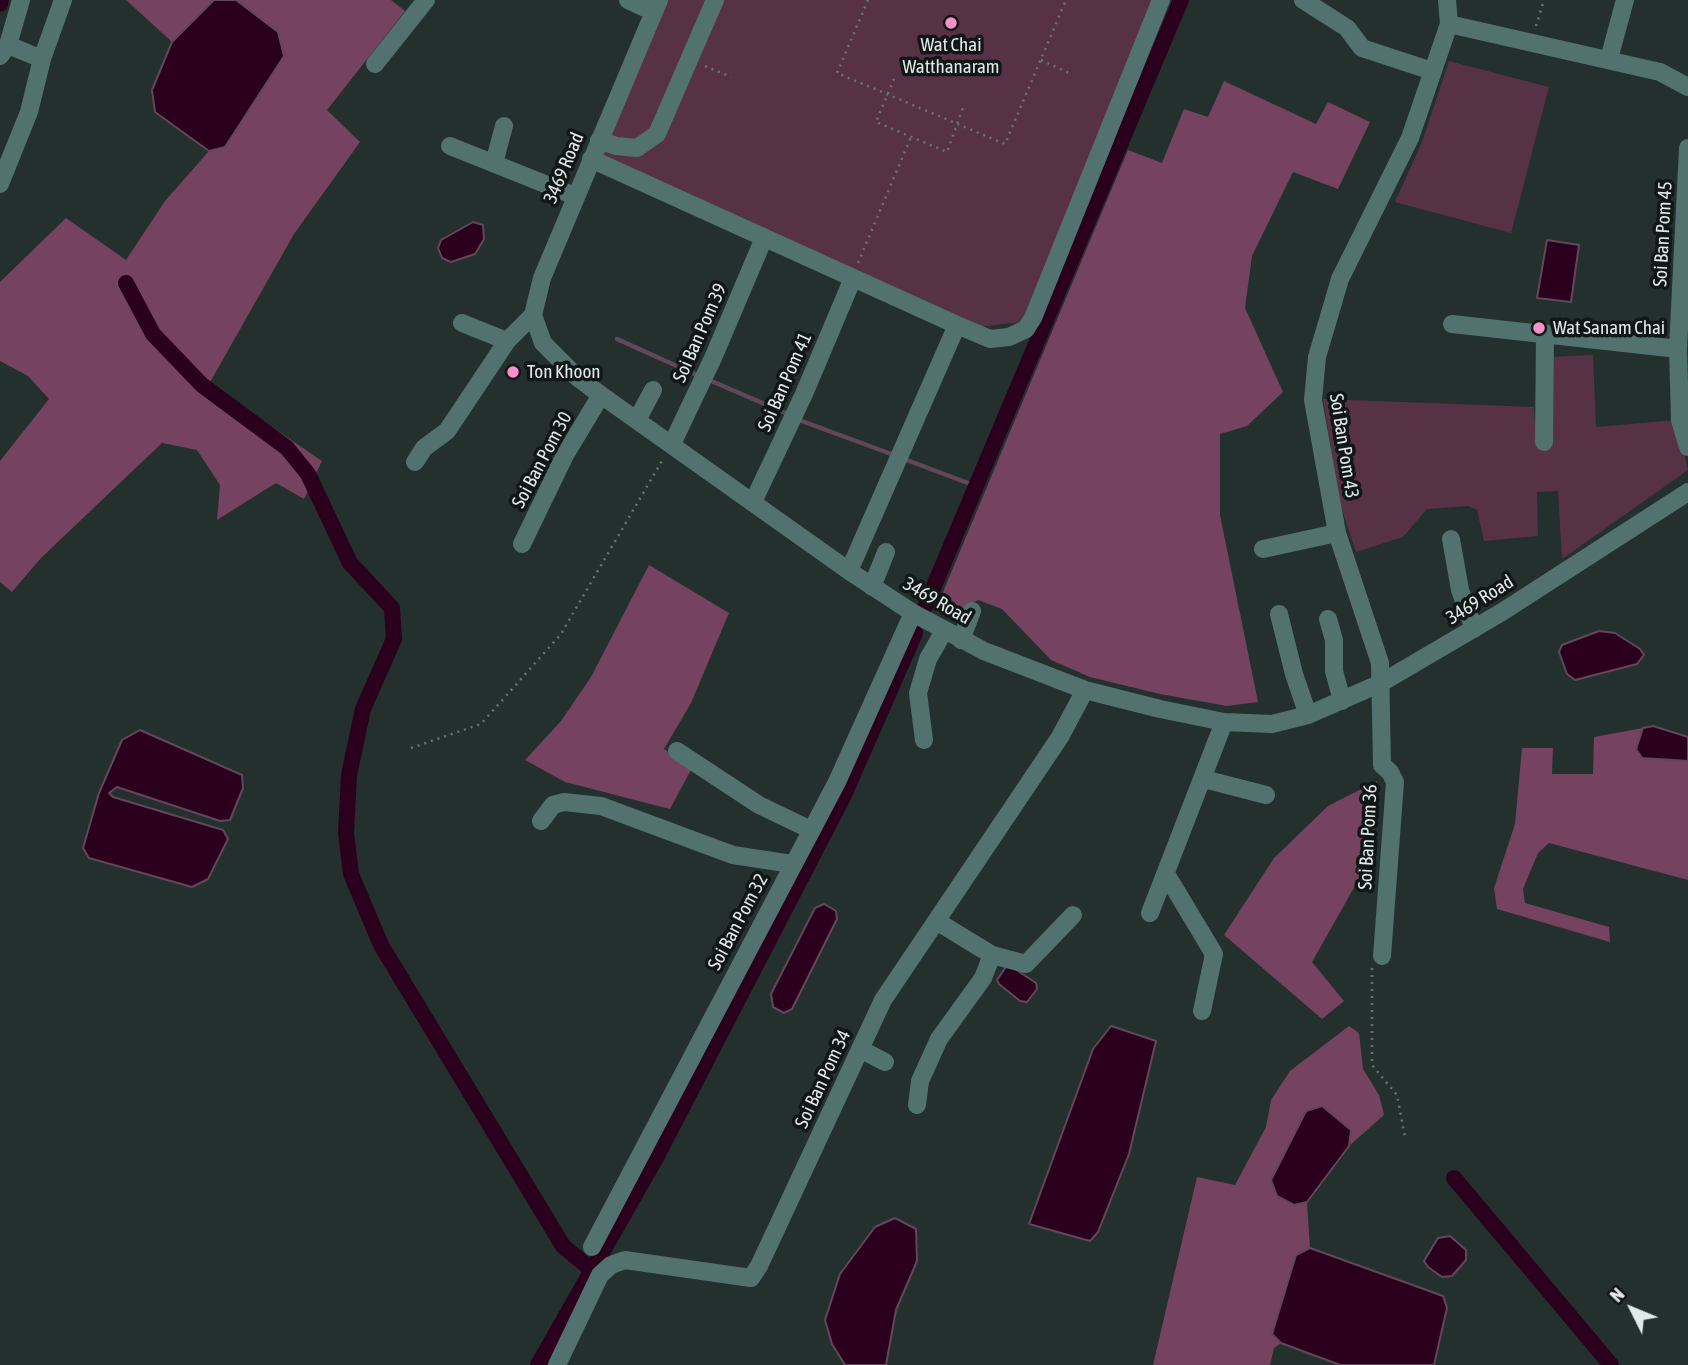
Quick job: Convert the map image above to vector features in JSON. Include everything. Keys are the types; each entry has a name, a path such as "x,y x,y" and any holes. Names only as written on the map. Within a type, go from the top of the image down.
{"street":[{"path":"21,0 4,50 42,59"},
{"path":"0,184 29,112 42,59 63,0"},
{"path":"375,64 426,0"},
{"path":"628,0 657,6"},
{"path":"599,140 616,146 637,148 657,134 715,0"},
{"path":"591,159 764,238 855,273 989,339 1009,337 1026,329 1161,0"},
{"path":"1303,0 1347,28 1362,48 1432,71"},
{"path":"1447,0 1449,24 1660,72 1688,88"},
{"path":"1609,59 1625,0"},
{"name":"3469 Road","path":"657,6 542,278 533,315 544,343 601,396 872,587 961,640 1085,690 1224,722 1272,724 1308,715 1381,683 1474,629 1688,492"},
{"name":"Soi Ban Pom 43","path":"1381,683 1380,663 1337,533 1313,400 1317,357 1340,279 1410,138 1449,24"},
{"path":"494,163 504,126"},
{"path":"450,146 575,196"},
{"name":"Soi Ban Pom 45","path":"1688,148 1686,244 1678,349 1680,420 1688,447"},
{"name":"Soi Ban Pom 39","path":"671,444 713,358 764,238"},
{"name":"Soi Ban Pom 41","path":"753,502 804,394 855,273"},
{"path":"415,462 424,449 447,431 507,341 533,315"},
{"path":"462,323 507,341"},
{"path":"1452,324 1678,349"},
{"path":"849,571 957,325"},
{"path":"1544,442 1545,333"},
{"path":"637,420 653,390"},
{"name":"Soi Ban Pom 30","path":"522,544 565,455 601,396"},
{"path":"1263,549 1337,533"},
{"path":"1451,539 1460,590 1474,629"},
{"path":"872,587 886,552"},
{"path":"961,640 972,611"},
{"name":"Soi Ban Pom 32","path":"592,1247 837,782 913,613"},
{"path":"1279,614 1294,674 1308,715"},
{"path":"1328,619 1334,640 1334,671 1342,702"},
{"path":"924,740 918,693 928,659 944,631"},
{"name":"Soi Ban Pom 36","path":"1381,683 1382,765 1390,772 1395,782 1382,956"},
{"name":"Soi Ban Pom 34","path":"557,1365 600,1275 611,1265 625,1260 751,1278 760,1266 883,1000 1060,737 1085,690"},
{"path":"1150,913 1224,722"},
{"path":"677,751 759,805 811,830"},
{"path":"1204,779 1266,795"},
{"path":"541,821 553,805 564,802 601,806 733,855 792,864"},
{"path":"1166,874 1214,954 1202,1012"},
{"path":"938,922 992,955 1026,964 1073,915"},
{"path":"917,1105 920,1081 939,1039 983,978 992,955"},
{"path":"860,1049 885,1062"}],"path":[{"path":"869,0 837,73 1005,144 1066,0"},
{"path":"1530,42 1544,0"},
{"path":"690,59 731,76"},
{"path":"1041,60 1069,73"},
{"path":"894,79 876,122 911,137 947,152 963,108"},
{"path":"855,273 911,137"},
{"path":"411,748 481,723 561,634 671,444"}],"shaded area":[{"path":"126,0 214,0 172,42"},
{"path":"214,0 236,0 278,32 284,56 225,147 209,151 155,112 152,90 172,42"},
{"path":"236,0 391,0 405,11 327,110 360,142 294,234 209,384 322,461 304,499 276,483 217,520 220,485 197,450 162,443 41,558 12,592 0,582 0,461 49,399 28,376 0,361 0,282 66,218 126,260 165,201 209,151 226,147 277,31"},
{"path":"664,0 1153,0 1022,322 977,327 597,157"},
{"path":"1449,61 1549,87 1511,233 1395,202 1422,142"},
{"path":"1224,81 1316,124 1328,102 1370,122 1338,189 1293,172 1252,256 1245,308 1283,392 1247,426 1220,434 1220,515 1258,702 1227,706 1160,694 1090,677 1051,660 1002,609 978,600 948,618 935,611 1128,150 1162,163 1184,109 1208,117"},
{"path":"473,222 483,225 484,239 475,254 451,262 442,258 438,248 441,240"},
{"path":"1547,240 1579,245 1571,302 1537,298"},
{"path":"1593,355 1596,427 1676,420 1688,470 1562,559 1558,491 1537,492 1538,536 1484,541 1477,510 1468,506 1427,509 1403,537 1356,552 1340,504 1323,399 1534,407 1536,447 1548,447 1551,357"},
{"path":"649,565 729,613 691,703 664,749 692,768 670,809 565,782 525,760 561,721 591,677"},
{"path":"1599,631 1615,633 1640,649 1644,655 1637,664 1575,680 1567,674 1559,652 1562,645"},
{"path":"1653,726 1688,737 1688,761 1642,758 1636,749 1643,728"},
{"path":"1643,728 1636,749 1688,761 1688,880 1549,843 1538,853 1523,889 1525,903 1609,927 1610,942 1497,909 1494,888 1515,824 1522,748 1553,748 1552,774 1593,774 1594,737"},
{"path":"140,730 242,775 243,788 230,820 220,821 117,787 109,793 113,797 223,830 228,839 208,879 192,887 89,858 83,848 99,793 122,740"},
{"path":"1377,781 1373,854 1312,962 1344,1001 1322,1019 1224,935 1274,858 1328,806"},
{"path":"824,904 836,911 837,919 792,1009 784,1013 773,1007 771,994 815,908"},
{"path":"1006,967 1012,967 1036,983 1037,989 1027,1002 1020,1001 999,984 997,980"},
{"path":"1111,1026 1156,1041 1129,1154 1098,1232 1090,1241 1029,1224 1093,1049"},
{"path":"1349,1026 1359,1033 1363,1069 1379,1095 1384,1115 1349,1146 1351,1130 1323,1107 1306,1111 1294,1205 1307,1202 1310,1248 1296,1255 1272,1333 1281,1343 1274,1348 1270,1365 1153,1365 1197,1177 1235,1185 1266,1127 1271,1100 1290,1071"},
{"path":"1322,1106 1351,1130 1349,1146 1307,1202 1294,1205 1277,1196 1271,1180 1306,1111"},
{"path":"895,1218 916,1229 917,1261 896,1310 886,1365 845,1365 832,1344 825,1320 840,1274 875,1227"},
{"path":"1450,1236 1466,1250 1466,1260 1452,1276 1442,1277 1424,1261 1438,1238"},
{"path":"1310,1248 1443,1296 1447,1308 1434,1365 1340,1365 1281,1343 1272,1334 1296,1255"}],"waterway":[{"path":"0,4 1,0"},
{"path":"926,605 1181,0"},
{"path":"126,283 153,334 202,385 287,448 308,474 350,563 392,608 394,639 363,709 349,775 346,833 351,874 381,945 563,1246 592,1270"},
{"path":"617,339 699,376"},
{"path":"709,380 788,414"},
{"path":"799,420 894,455"},
{"path":"904,459 976,486"},
{"path":"538,1365 657,1156 844,795 915,633"},
{"path":"1454,1178 1611,1365"}],"place":[{"name":"Wat Chai Watthanaram","path":"951,23"},
{"name":"Wat Sanam Chai","path":"1539,328"},
{"name":"Ton Khoon","path":"513,372"}]}
